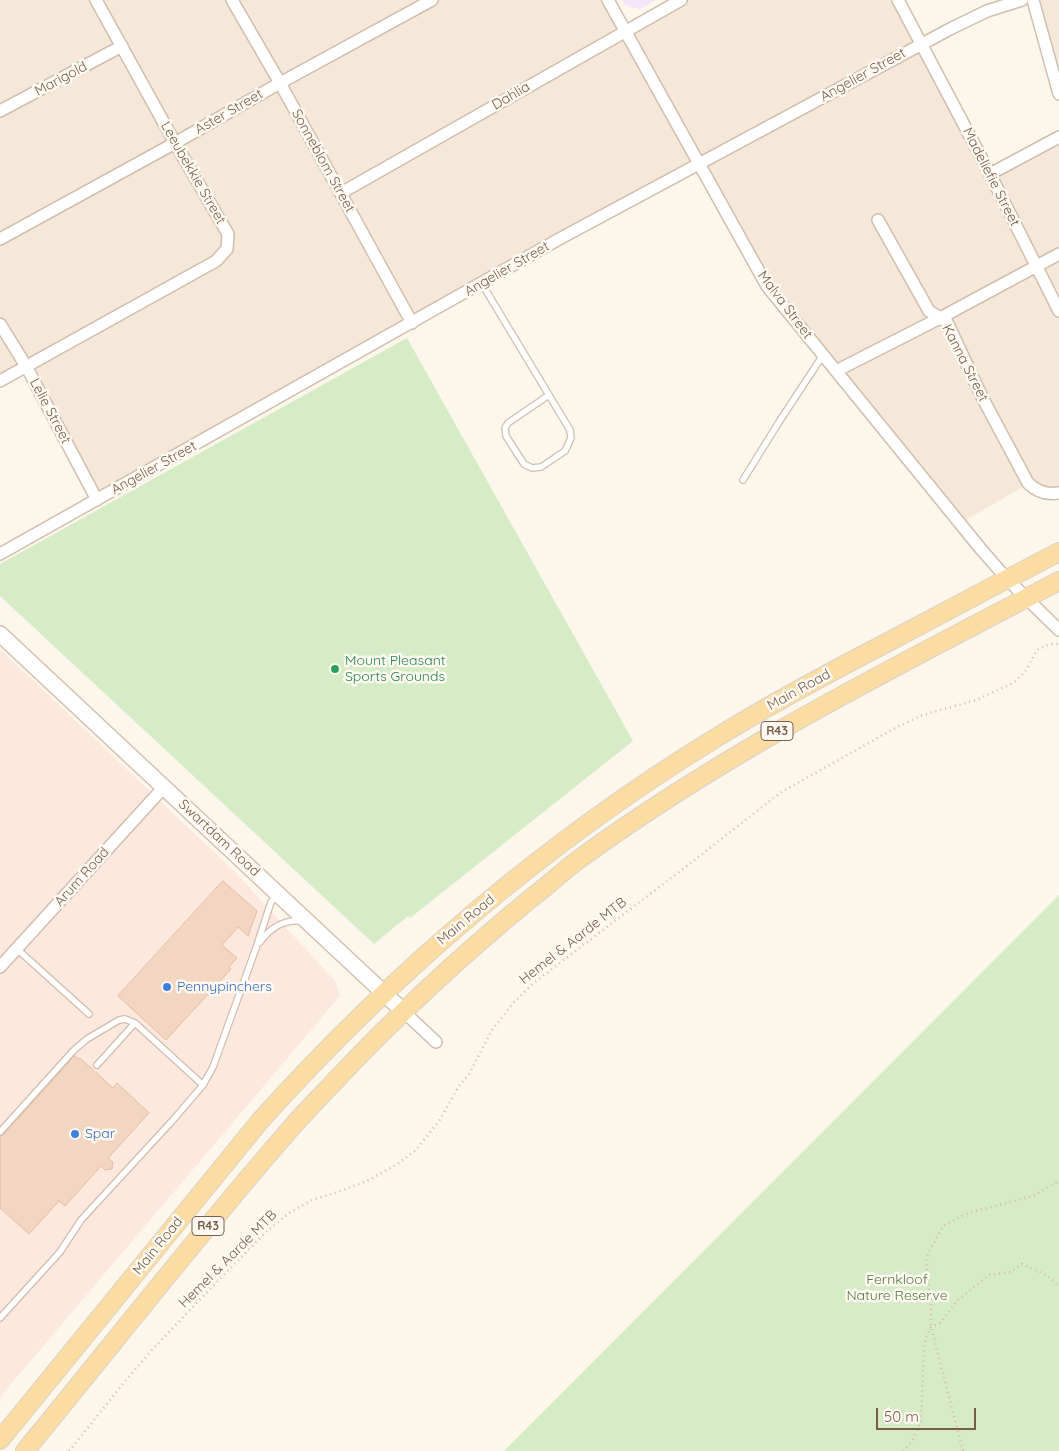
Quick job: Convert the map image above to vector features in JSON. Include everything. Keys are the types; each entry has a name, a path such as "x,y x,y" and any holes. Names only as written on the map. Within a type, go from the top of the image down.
{"main road":[{"name":"Main Road","path":"0,1440 260,1121 297,1080 384,993 484,904 594,819 714,739 785,697 1059,552"},
{"name":"Main Road","path":"25,1451 217,1215 294,1125 377,1036 489,933 576,862 731,758 849,691 1059,581"},
{"path":"0,1431 18,1419"}],"street":[{"name":"Leeubekkie Street","path":"0,381 216,261 227,249 228,234 96,0"},
{"name":"Sonneblom Street","path":"232,0 280,83 412,323"},
{"name":"Aster Street","path":"0,239 432,0"},
{"name":"Malva Street","path":"608,0 767,286 980,548 1007,579 1059,630"},
{"name":"Dahlia","path":"341,193 681,0"},
{"name":"Madeliefie Street","path":"898,0 990,174 1059,311"},
{"name":"Angelier Street","path":"0,554 561,238 921,44 987,11 1022,0"},
{"path":"1033,0 1059,94"},
{"name":"Marigold","path":"0,111 122,46"},
{"path":"990,174 1059,137"},
{"name":"Kanna Street","path":"878,220 929,311 947,322 982,397 1028,484 1042,493 1059,493"},
{"path":"836,371 1059,254"},
{"name":"Lelie Street","path":"0,324 26,366 97,500"},
{"name":"Swartdam Road","path":"0,634 436,1042"},
{"name":"Arum Road","path":"0,967 164,786"}],"lane":[{"path":"482,284 549,395 570,430 571,438 565,451 541,467 532,468 524,464 506,436 506,428 508,423 549,395"},
{"path":"743,480 823,355"},
{"path":"0,1318 60,1252 81,1220 203,1085 213,1067 271,902 279,894"},
{"path":"256,948 269,931 282,923 296,920 312,924"},
{"path":"17,949 89,1014"},
{"path":"0,1132 81,1043 119,1020 131,1021 135,1024 203,1085"},
{"path":"97,1065 135,1024"}],"path":[{"name":"Hemel & Aarde MTB","path":"69,1451 152,1350 266,1232 289,1213 312,1200 341,1191 378,1175 399,1163 416,1150 439,1121 459,1086 469,1074 492,1030 514,1002 535,982 780,793 895,728 923,715 976,700 1013,683 1025,672 1037,650 1050,644 1059,644"},
{"path":"963,1451 931,1327 931,1306 926,1258 943,1226 968,1213 1033,1196 1059,1180"},
{"path":"903,1451 912,1442 921,1422 924,1349 926,1336 931,1327 940,1322 958,1300 989,1275 1010,1272 1022,1264 1048,1276 1059,1286"}],"shaded area":[{"path":"0,0 608,0 625,30 678,0 899,0 991,172 1059,136 1059,492 1029,483 961,523 768,285 699,164 98,499 27,365 0,380"},
{"path":"623,0 656,0 640,9 625,5"},
{"path":"1034,0 1059,0 1059,89"},
{"path":"0,649 233,870 335,981 340,996 0,1397"}],"green space":[{"name":"Mount Pleasant Sports Grounds","path":"407,338 633,741 410,918 408,916 374,944 0,596 0,564"},
{"name":"Fernkloof Nature Reserve","path":"1059,895 1059,1451 504,1451"}],"building":[{"path":"223,881 257,911 248,936 238,927 222,945 237,958 229,967 231,969 166,1040 118,996"},
{"path":"75,1056 80,1058 113,1088 117,1083 149,1113 108,1158 113,1162 112,1169 105,1170 101,1166 65,1206 59,1201 29,1234 0,1208 0,1137"}],"place":[{"name":"Mount Pleasant Sports Grounds","path":"335,669"},
{"name":"Pennypinchers","path":"167,987"},
{"name":"Spar","path":"75,1134"}]}
